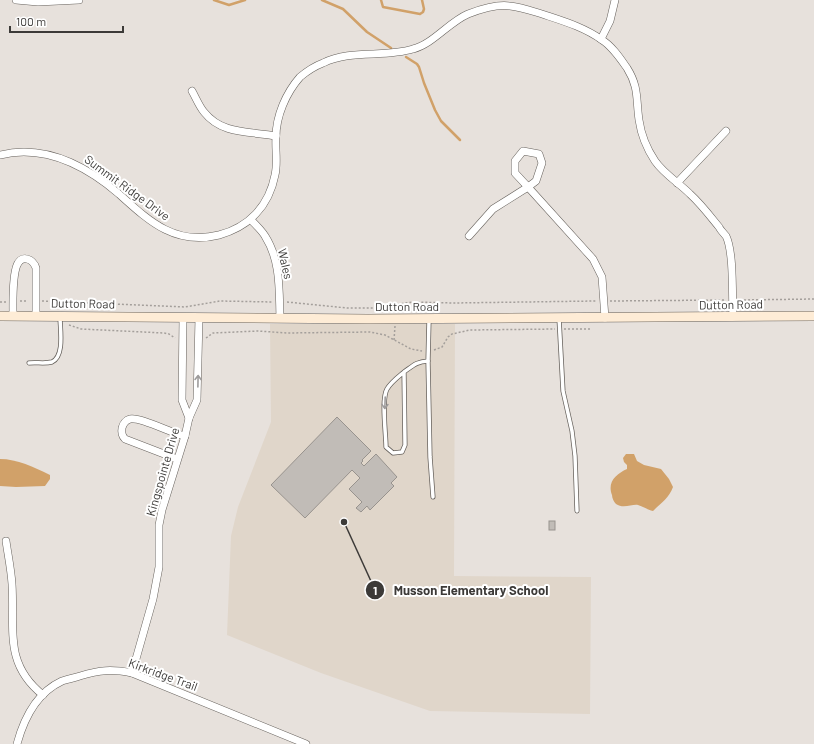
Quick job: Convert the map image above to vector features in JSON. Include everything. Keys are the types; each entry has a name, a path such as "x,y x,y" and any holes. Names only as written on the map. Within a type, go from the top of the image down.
{"street":[{"path":"16,0 38,2 79,0"},
{"path":"601,39 610,21 615,0"},
{"name":"Summit Ridge Drive","path":"0,155 11,152 29,151 48,154 68,160 82,167 100,180 141,214 161,228 188,238 203,238 223,234 251,220 268,197 276,174 276,136 278,117 287,95 301,76 320,63 336,57 400,52 418,48 464,15 479,10 496,6 524,8 572,24 601,39 611,47 631,74 636,85 640,122 647,147 655,161 710,215 726,236 730,252 733,317"},
{"path":"192,91 204,112 212,120 226,129 276,136"},
{"path":"677,183 726,131"},
{"path":"469,236 493,209 528,187 536,181 542,163 539,154 523,150 515,161 515,173 528,187 593,259 602,277 605,318"},
{"name":"Wales","path":"251,220 265,236 274,253 278,272 280,318"},
{"path":"13,316 14,285 18,264 22,260 29,259 34,262 36,268 36,316"},
{"name":"Dutton Road","path":"0,316 60,318 429,319 814,316"},
{"name":"Kingspointe Drive","path":"183,318 182,400 189,418"},
{"name":"Kingspointe Drive","path":"132,673 153,599 159,568 159,525 162,510 185,436 189,418 197,400 199,318"},
{"path":"177,459 125,439 122,436 123,425 127,420 132,419 185,436"},
{"path":"6,541 12,584 12,639 14,651 23,673 32,686 43,694"},
{"name":"Kirkridge Trail","path":"16,744 30,710 51,687 64,680 98,671 118,670 132,673 306,744"}],"lane":[{"path":"29,363 53,361 58,357 60,349 60,318"},
{"path":"559,318 563,391 572,431 575,456 577,511"},
{"path":"429,319 428,361 430,457 433,497"},
{"path":"404,372 405,446 402,452 393,453 386,447 384,405 385,391 391,383 404,372 418,362 428,361"}],"path":[{"path":"0,302 36,301 185,307 220,301 302,303 324,307 393,308 399,304 413,302 459,303 814,299"},
{"path":"60,318 78,328 130,330 141,333 164,333 177,339 183,339"},
{"path":"394,340 395,329"},
{"path":"198,340 205,339 210,334 258,331 287,333 377,333 418,351 437,350 442,347 448,337 452,334 470,330 591,329"}],"shaded area":[{"path":"270,324 455,324 454,576 591,577 590,714 430,711 321,673 227,635 231,536 238,507 271,422"},
{"path":"626,454 634,454 637,461 644,465 661,469 673,487 667,497 653,511 638,505 619,505 613,500 611,490 612,482 619,473 627,469 627,465 623,458"},
{"path":"0,459 13,460 32,466 50,475 50,479 45,486 0,486"}],"building":[{"path":"337,417 371,451 362,460 363,461 361,463 364,466 376,454 397,477 391,483 394,486 370,510 367,506 361,512 356,508 362,502 349,489 360,478 352,470 305,518 271,485"},
{"path":"549,521 555,521 555,530 549,530"}],"waterway":[{"path":"214,0 229,5 245,0"},
{"path":"322,0 343,9 367,32 391,48"},
{"path":"381,0 383,7 420,14 424,9 422,0"},
{"path":"406,57 419,67 424,83 441,121 460,140"}],"place":[{"name":"Musson Elementary School","path":"344,522"}]}
